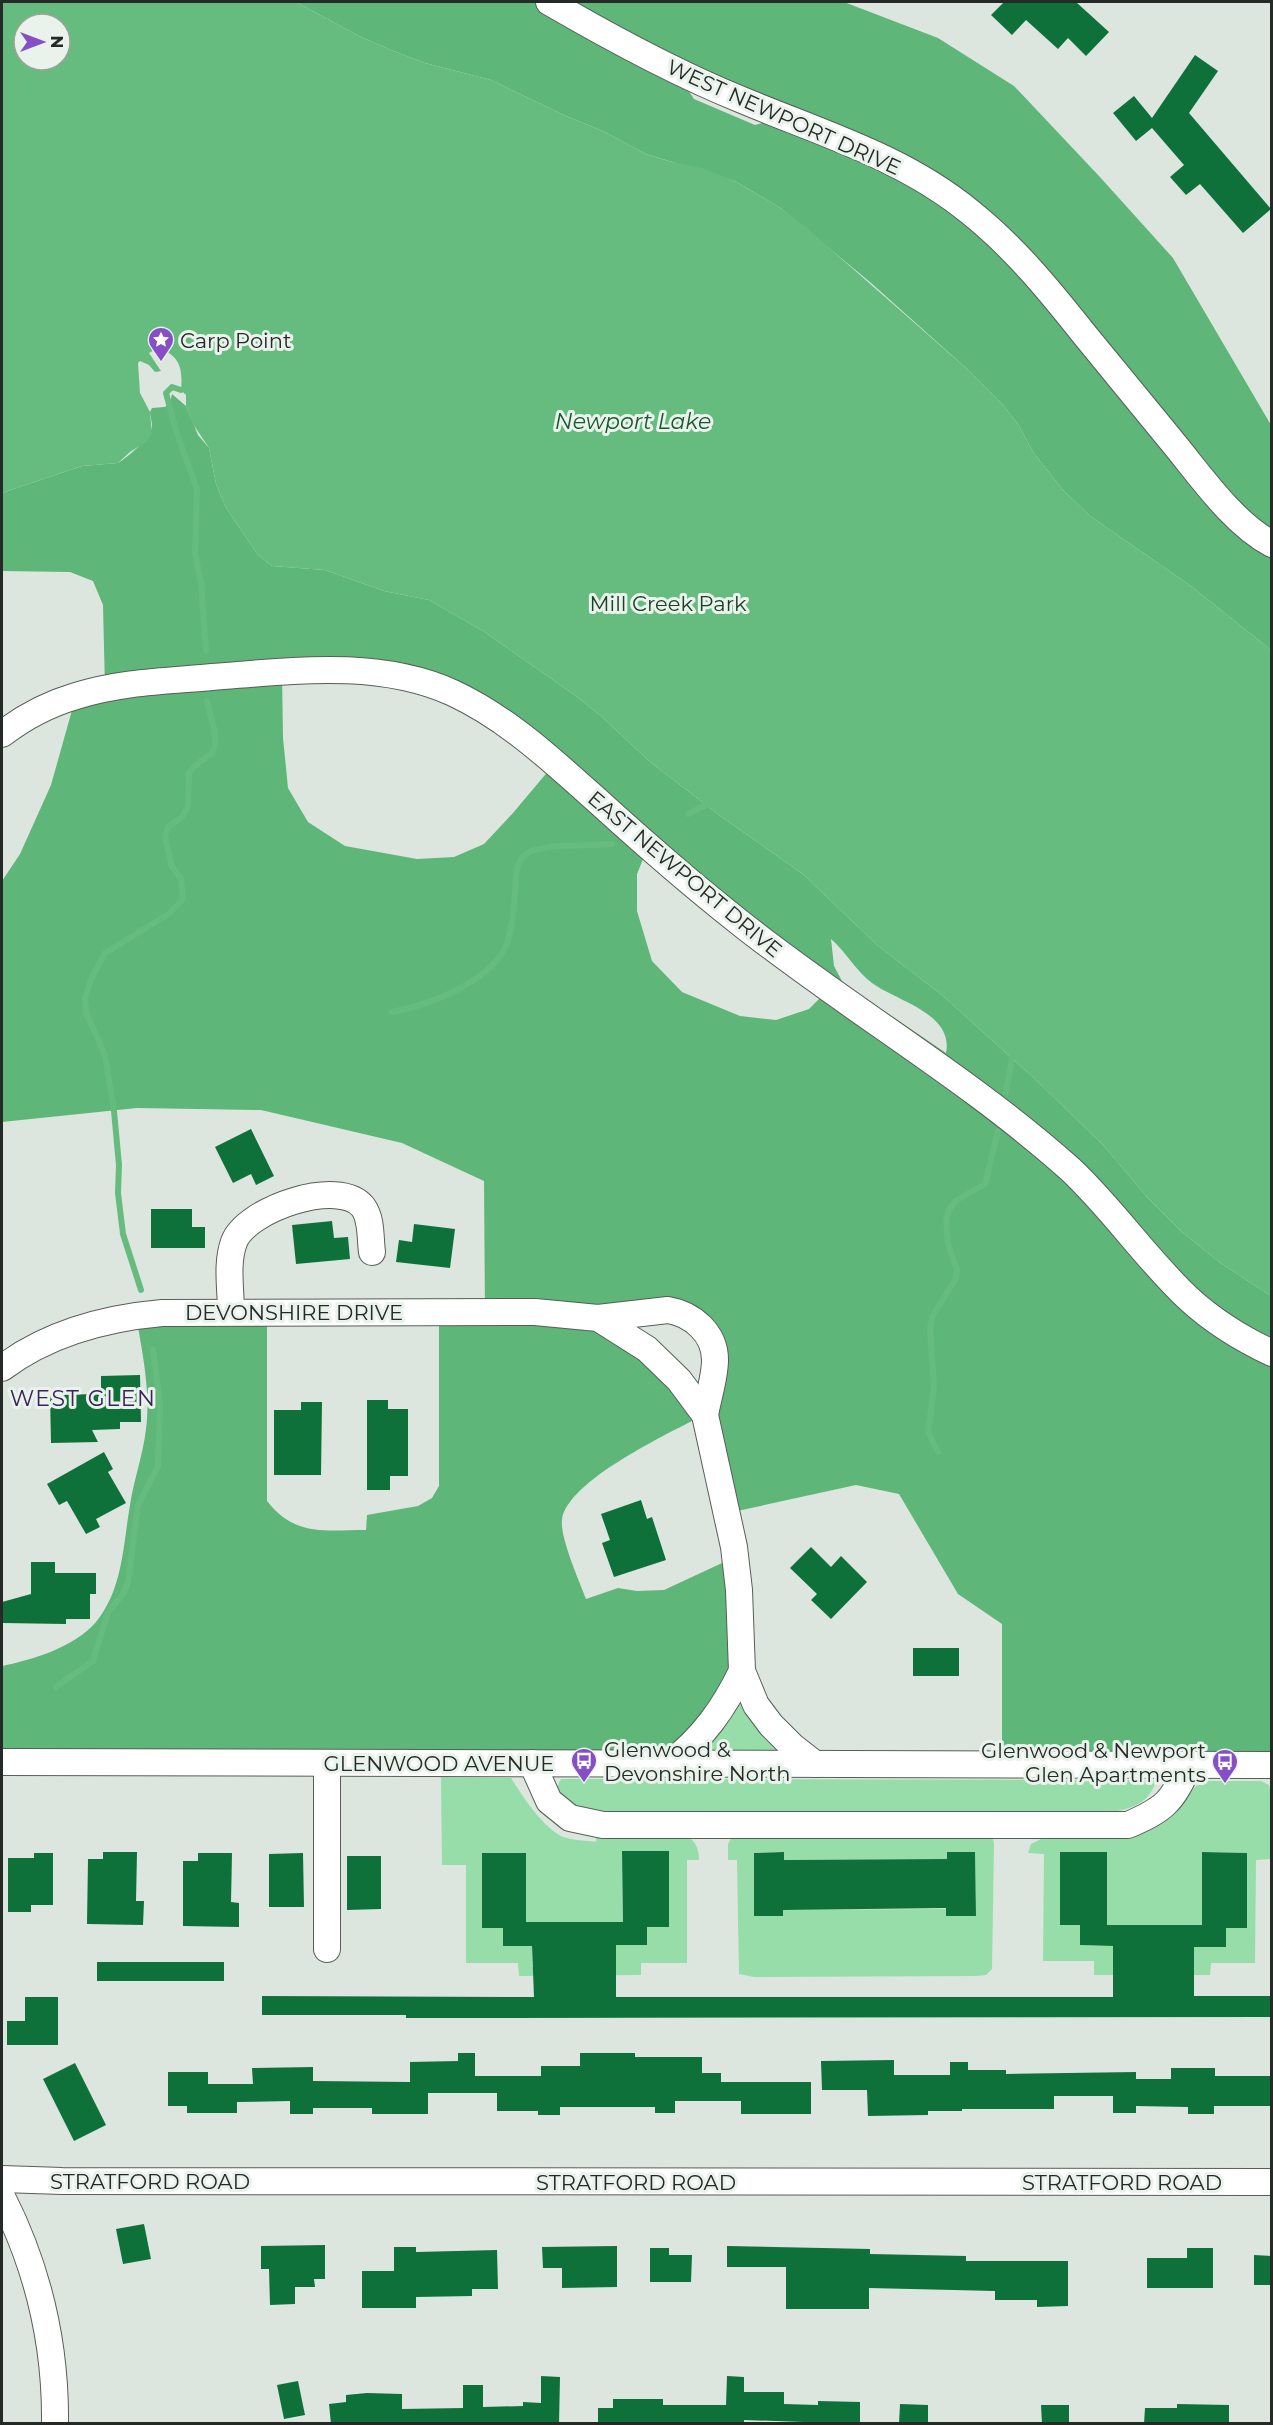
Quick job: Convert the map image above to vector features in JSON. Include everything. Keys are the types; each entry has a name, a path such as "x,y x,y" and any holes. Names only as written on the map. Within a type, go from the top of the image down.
{"street":[{"name":"WEST NEWPORT DRIVE","path":"549,2 608,37 740,100 891,161 969,211 1009,246 1044,285 1192,466 1241,522 1272,544"},
{"name":"EAST NEWPORT DRIVE","path":"2,734 40,711 76,696 147,682 282,672 353,670 389,673 451,692 477,705 529,742 751,932 828,990 916,1049 1034,1139 1098,1198 1189,1299 1227,1329 1272,1353"},
{"path":"231,1312 231,1255 234,1240 263,1212 289,1201 320,1196 343,1196 357,1201 364,1208 368,1218 372,1252"},
{"name":"DEVONSHIRE DRIVE","path":"2,1368 41,1345 90,1326 136,1315 179,1312 536,1312 598,1318 668,1310 693,1319 705,1330 712,1343 715,1360 705,1415 734,1547 739,1590 742,1671 756,1705 768,1721 792,1746 815,1764"},
{"name":"DEVONSHIRE DRIVE","path":"598,1318 663,1362 705,1415"},
{"name":"DEVONSHIRE DRIVE","path":"669,1764 685,1752 713,1722 726,1704 742,1671"},
{"name":"GLENWOOD AVENUE","path":"2,1762 1272,1766"},
{"path":"327,1763 327,1948"},
{"path":"532,1763 549,1801 570,1818 603,1825 1128,1825 1156,1813 1176,1794 1189,1765"},
{"name":"STRATFORD ROAD","path":"2,2179 62,2181 1272,2182"},
{"path":"2,2197 30,2258 42,2299 51,2340 56,2393 56,2424"}],"shaded area":[{"path":"296,2 844,2 938,38 1014,86 1173,258 1271,425 1271,650 1191,586 1090,516 1063,490 1033,452 1018,424 1003,405 966,368 871,283 782,209 735,181 646,154 603,131 491,80 425,63 361,37","holes":["686,87 769,121 755,125 694,99"]},
{"path":"172,394 186,406 198,435 209,448 216,484 226,508 258,555 272,566 325,570 384,591 429,600 483,631 576,696 649,761 719,815 804,875 877,945 943,996 1036,1080 1103,1145 1147,1197 1182,1232 1219,1262 1271,1296 1271,1765 1002,1765 1002,1624 958,1594 899,1494 856,1485 728,1513 704,1415 646,1445 600,1474 568,1505 562,1520 567,1548 586,1599 618,1588 637,1591 664,1590 735,1557 742,1671 685,1752 2,1762 2,1666 52,1651 77,1639 96,1622 105,1609 117,1581 132,1495 145,1439 147,1415 145,1372 136,1315 267,1312 267,1501 278,1513 300,1526 337,1531 366,1530 367,1515 418,1506 432,1498 439,1486 439,1312 485,1312 484,1181 402,1143 261,1110 137,1108 2,1122 2,881 20,854 51,785 76,696 105,688 103,605 93,581 70,572 2,571 2,493 82,466 118,463 133,452 148,436 152,426 150,412 152,408 165,407 170,402","holes":["353,670 505,724 555,763 484,844 454,857 417,859 345,846 308,822 288,788 283,738 282,672","648,847 828,990 809,1009 776,1020 740,1016 682,992 652,961 637,911 637,874","831,939 872,983 932,1018 941,1028 946,1039 946,1053 843,983 834,966","600,1317 693,1319 715,1360 704,1414"]},
{"path":"742,1671 815,1764 685,1752"},
{"path":"441,1777 511,1778 532,1809 545,1823 559,1835 567,1838 596,1842 596,1833 682,1833 695,1844 699,1860 687,1860 687,1963 641,1963 641,1975 519,1976 518,1963 466,1963 466,1865 442,1865","holes":["622,1851 669,1851 669,1927 647,1927 616,1945 615,1967 532,1967 532,1946 503,1946 503,1928 482,1928 482,1853 526,1853 526,1922 623,1922"]},
{"path":"561,1779 1156,1780 1151,1793 1131,1807 1104,1813 1063,1814 583,1812 558,1796 558,1785"},
{"path":"1205,1781 1261,1781 1269,1785 1272,1859 1256,1860 1255,1963 1211,1963 1210,1975 1094,1975 1094,1961 1043,1961 1044,1854 1028,1853 1031,1844 1049,1835 1134,1834 1148,1830 1167,1817 1195,1787","holes":["1060,1852 1107,1852 1107,1925 1202,1925 1202,1852 1247,1853 1247,1928 1226,1928 1194,1947 1194,1969 1113,1969 1113,1946 1080,1945 1080,1925 1060,1925"]},
{"path":"733,1835 992,1836 994,1843 992,1969 986,1975 976,1976 754,1977 739,1974 737,1860 728,1860 728,1844","holes":["784,1852 784,1860 947,1859 947,1852 975,1852 976,1915 946,1909 783,1910 782,1916 754,1916 754,1853"]}],"water":[{"name":"Newport Lake","path":"2,2 296,2 361,37 425,63 491,80 603,131 646,154 702,168 735,181 782,209 966,368 1003,405 1018,424 1033,452 1063,490 1090,516 1191,586 1271,650 1271,1296 1219,1262 1182,1232 1147,1197 1103,1145 1036,1080 943,996 877,945 804,875 719,815 649,761 576,696 483,631 429,600 384,591 325,570 272,566 258,555 226,508 216,484 209,448 193,424 186,406 186,395 181,390 179,364 171,355 158,348 149,353 161,371 155,372 149,365 140,361 138,363 140,393 150,412 152,434 146,442 118,463 82,466 2,493"}],"building":[{"path":"1004,2 1076,2 1109,32 1086,56 1068,38 1058,49 1026,20 1012,35 991,15"},
{"path":"1195,55 1218,71 1189,113 1271,209 1243,233 1200,184 1186,195 1170,177 1184,165 1152,128 1136,141 1113,113 1134,96 1152,118"},
{"path":"251,1129 274,1176 256,1185 251,1174 233,1183 215,1147"},
{"path":"151,1209 192,1209 192,1227 205,1227 205,1248 151,1248"},
{"path":"332,1221 334,1238 348,1237 350,1259 296,1264 292,1225"},
{"path":"414,1224 455,1229 450,1268 396,1262 399,1240 412,1242"},
{"path":"140,1375 141,1422 120,1422 120,1429 92,1430 98,1442 51,1443 50,1395 101,1394 101,1376"},
{"path":"367,1400 388,1400 388,1409 408,1409 408,1476 390,1476 390,1490 367,1490"},
{"path":"301,1402 322,1402 321,1475 274,1475 274,1410 301,1410"},
{"path":"104,1452 113,1469 108,1472 126,1503 96,1519 100,1527 86,1534 67,1501 59,1505 47,1484"},
{"path":"641,1500 647,1519 652,1517 666,1560 614,1577 602,1543 610,1540 601,1514"},
{"path":"811,1547 831,1567 841,1556 867,1582 831,1619 811,1600 817,1594 790,1568"},
{"path":"31,1562 55,1562 55,1573 96,1573 96,1594 90,1594 90,1619 66,1619 66,1624 2,1623 2,1602 31,1594"},
{"path":"913,1648 959,1648 959,1676 913,1676"},
{"path":"622,1851 669,1851 669,1927 647,1927 647,1945 616,1945 616,1997 1113,1997 1113,1946 1080,1945 1080,1925 1060,1925 1060,1852 1107,1852 1107,1925 1202,1925 1202,1852 1247,1853 1247,1928 1226,1928 1226,1947 1194,1947 1194,1996 1272,1996 1272,2017 406,2018 406,2015 262,2015 262,1996 534,1997 532,1946 503,1946 503,1928 482,1928 482,1853 526,1853 526,1922 623,1922"},
{"path":"103,1852 137,1852 136,1901 144,1901 143,1925 87,1924 88,1859 103,1859"},
{"path":"784,1852 784,1860 947,1859 947,1852 975,1852 976,1916 946,1916 946,1908 783,1910 783,1916 754,1916 754,1853"},
{"path":"34,1853 53,1853 53,1905 31,1905 31,1912 8,1912 8,1858 34,1858"},
{"path":"198,1853 232,1853 231,1902 239,1903 239,1927 183,1926 183,1861 198,1861"},
{"path":"303,1853 304,1907 269,1907 269,1854"},
{"path":"347,1856 381,1856 381,1909 347,1910"},
{"path":"97,1962 224,1962 224,1981 97,1981"},
{"path":"25,1997 58,1997 58,2045 7,2045 7,2021 25,2021"},
{"path":"458,2053 475,2053 475,2076 541,2076 541,2066 580,2066 580,2053 635,2053 635,2057 702,2057 702,2073 721,2073 721,2082 811,2082 811,2114 741,2114 741,2101 675,2101 675,2113 655,2113 655,2107 560,2107 560,2115 538,2115 538,2111 497,2111 497,2093 428,2093 428,2114 372,2114 372,2108 313,2108 313,2114 290,2114 290,2101 237,2102 237,2113 187,2113 187,2106 168,2106 168,2072 208,2072 208,2084 253,2084 252,2068 313,2067 313,2081 410,2082 410,2062 458,2061"},
{"path":"894,2060 894,2075 950,2075 950,2062 968,2062 968,2070 1006,2070 1006,2074 1136,2072 1136,2079 1171,2079 1171,2068 1215,2068 1215,2076 1272,2076 1272,2106 1214,2106 1214,2114 1188,2114 1188,2107 1136,2106 1136,2113 1113,2113 1113,2096 1054,2096 1054,2109 962,2109 962,2111 928,2111 928,2115 868,2116 867,2090 822,2090 821,2061"},
{"path":"75,2063 106,2125 74,2141 43,2079"},
{"path":"144,2224 151,2259 123,2264 116,2229"},
{"path":"325,2245 325,2279 314,2279 315,2287 295,2287 295,2304 270,2305 269,2269 261,2269 261,2246"},
{"path":"617,2246 617,2287 562,2288 562,2268 543,2268 542,2247"},
{"path":"727,2246 870,2249 870,2254 966,2256 966,2261 1068,2261 1068,2306 1037,2307 1037,2300 995,2300 995,2291 869,2288 869,2309 786,2309 786,2267 727,2267"},
{"path":"394,2247 416,2247 416,2252 497,2250 498,2289 472,2289 472,2296 416,2297 416,2308 362,2308 362,2271 394,2271"},
{"path":"650,2248 669,2248 669,2255 692,2255 691,2282 650,2282"},
{"path":"1187,2248 1213,2248 1213,2288 1147,2288 1147,2258 1187,2258"},
{"path":"1254,2255 1272,2256 1272,2285 1254,2285"},
{"path":"541,2376 560,2377 559,2424 331,2424 329,2404 346,2402 346,2395 402,2394 402,2409 463,2408 463,2385 483,2385 483,2407 523,2406 523,2402 541,2403"},
{"path":"727,2376 744,2377 744,2392 784,2392 784,2404 818,2405 818,2401 860,2402 860,2424 744,2420 744,2424 598,2424 598,2408 613,2408 613,2399 663,2399 663,2405 726,2405"},
{"path":"298,2381 305,2415 284,2419 277,2385"},
{"path":"900,2404 928,2405 928,2424 899,2424"},
{"path":"1177,2404 1229,2405 1229,2424 1144,2424 1145,2408 1177,2408"},
{"path":"1041,2405 1069,2405 1069,2424 1042,2424"}],"waterway":[{"path":"181,390 172,387 166,393 176,431 197,489 195,553 201,583 206,651"},
{"path":"141,1290 123,1234 118,1193 119,1165 114,1111 105,1055 87,1015 85,998 91,979 105,953 170,913 183,899 181,879 171,865 165,836 168,827 182,817 188,807 189,773 212,753 215,746 215,732 207,701"},
{"path":"688,814 706,805"},
{"path":"392,1012 423,1004 458,990 488,969 499,957 507,943 513,912 516,873 525,855 542,848 612,844"},
{"path":"1006,1092 1012,1058"},
{"path":"938,1452 928,1432 934,1387 930,1329 932,1317 956,1278 957,1270 948,1244 946,1220 955,1201 985,1184 998,1131"},
{"path":"56,1687 93,1661 108,1612 123,1594 128,1582 138,1505 158,1466 160,1405 153,1349"}],"place":[{"name":"Carp Point","path":"161,363"},
{"name":"Glenwood & Devonshire North","path":"584,1784"},
{"name":"Glenwood & Newport Glen Apartments","path":"1225,1785"}],"district":[{"name":"WEST GLEN","path":"83,1398"}],"park label":[{"name":"Mill Creek Park","path":"668,603"}]}
